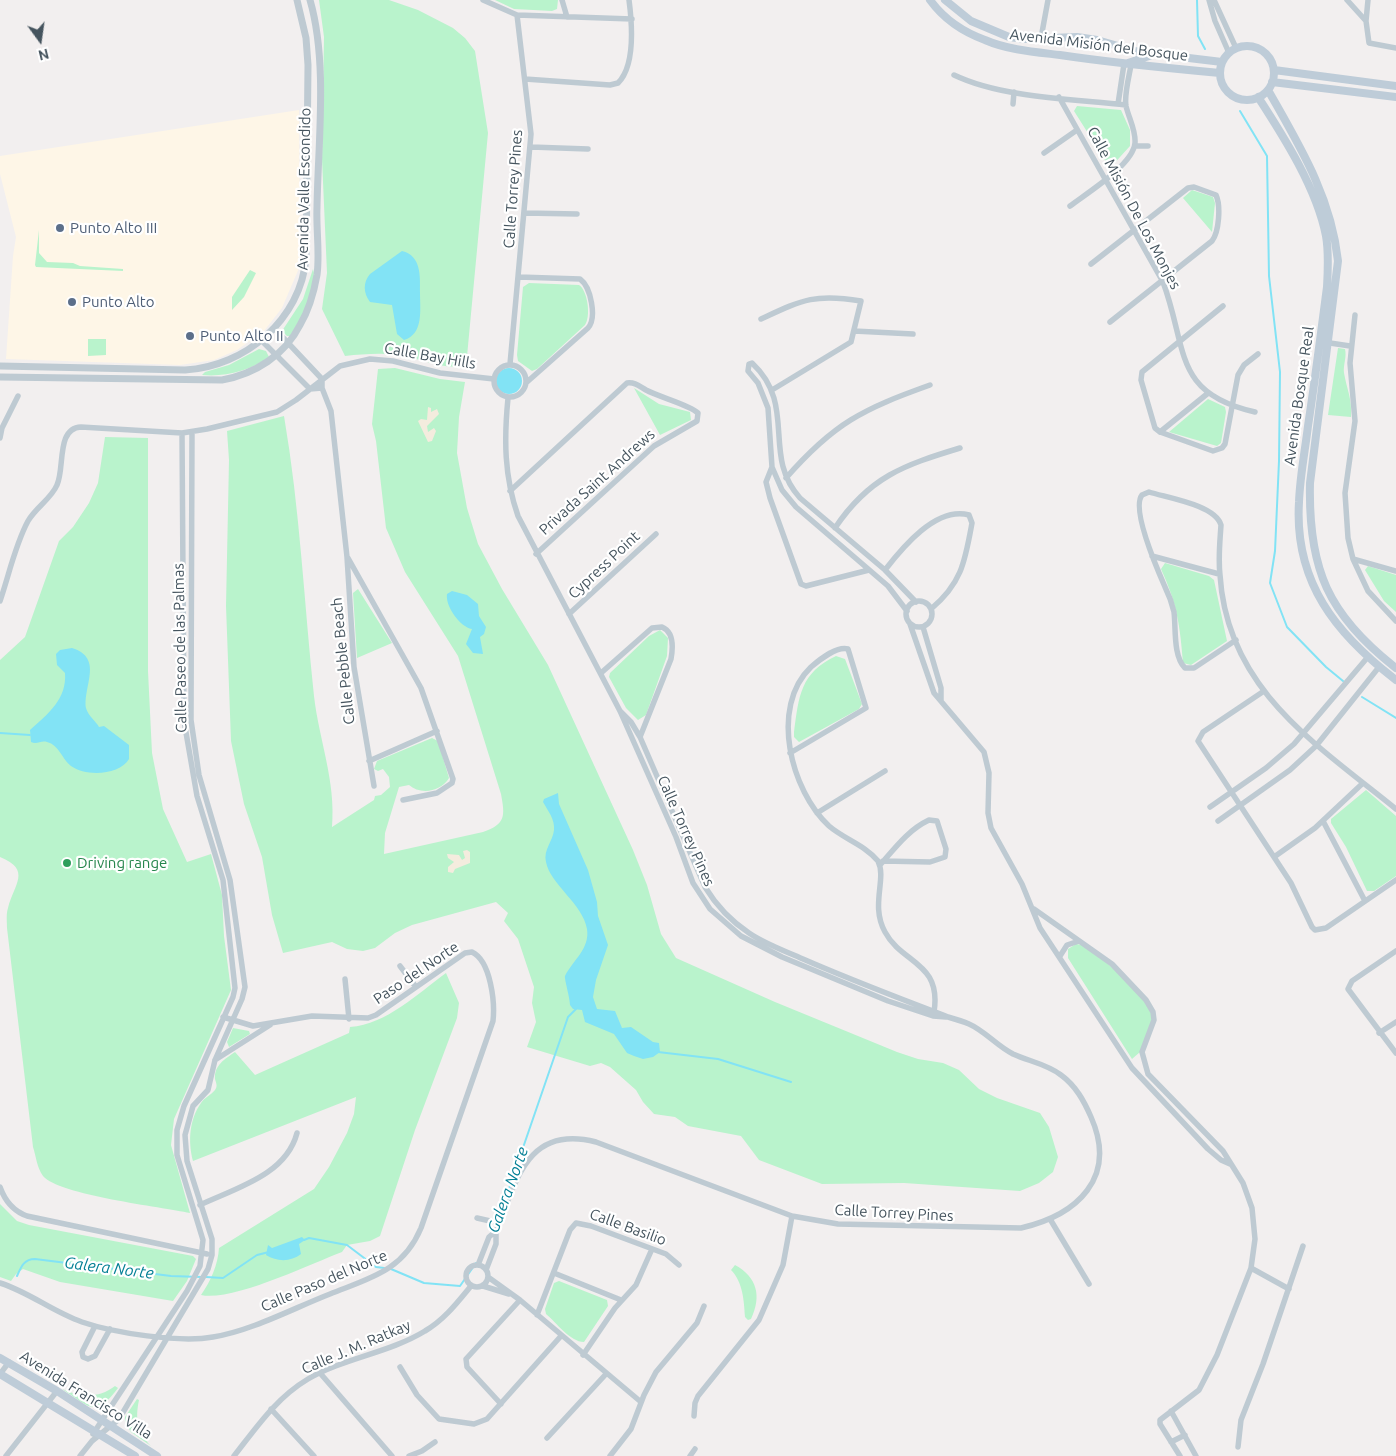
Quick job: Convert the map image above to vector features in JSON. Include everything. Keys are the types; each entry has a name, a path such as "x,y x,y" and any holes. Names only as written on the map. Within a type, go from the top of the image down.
{"main road":[{"name":"Avenida Misión del Bosque","path":"930,0 949,20 986,41 1020,50 1127,64 1220,73"},
{"name":"Avenida Misión del Bosque","path":"945,0 960,14 986,29 1009,36 1042,38 1078,37 1156,55 1222,62"},
{"path":"1244,46 1258,48 1269,57 1274,70 1272,82 1268,90 1258,97 1241,99 1233,96 1226,90 1220,73 1222,62 1236,48 1244,46"},
{"path":"1127,64 1136,59 1156,55"},
{"path":"1274,70 1396,86"},
{"path":"1272,82 1396,97"},
{"name":"Avenida Bosque Real","path":"1268,90 1302,150 1325,201 1334,228 1338,261 1330,343 1310,483 1309,517 1315,558 1332,599 1345,620 1372,649 1396,668"},
{"name":"Avenida Bosque Real","path":"1258,97 1287,145 1314,199 1326,237 1328,259 1327,286 1298,503 1302,543 1314,584 1330,615 1347,638 1367,658 1396,680"},
{"path":"1309,420 1318,421"},
{"name":"Avenida Francisco Villa","path":"0,1358 57,1391 157,1456"},
{"name":"Avenida Francisco Villa","path":"0,1374 135,1456"}],"street":[{"name":"Avenida Valle Escondido","path":"0,366 185,370 210,367 238,356 274,328 293,302 306,264 308,65 306,38 297,0"},
{"name":"Avenida Valle Escondido","path":"0,377 222,380 245,374 276,355 290,342 301,325 310,302 318,262 316,212 319,52 317,25 310,0"},
{"path":"483,0 517,15 632,19"},
{"path":"562,0 566,17"},
{"path":"525,79 610,85 622,80 630,55 632,19 629,0"},
{"path":"1042,38 1048,0"},
{"path":"1209,0 1215,21 1229,53"},
{"path":"1214,0 1236,48"},
{"path":"1347,0 1366,21"},
{"path":"1368,0 1366,21 1369,43 1396,48"},
{"name":"Calle Torrey Pines","path":"510,364 531,147 530,121 517,15"},
{"path":"1118,104 1127,64"},
{"path":"1070,206 1106,179 1128,158 1135,146 1134,128 1126,105 1127,64"},
{"path":"954,75 970,83 1014,92 1126,105"},
{"path":"1013,104 1014,92"},
{"name":"Calle Misión De Los Monjes","path":"1058,97 1106,179 1162,282 1188,368 1207,394 1231,406 1256,412"},
{"path":"1044,153 1077,130"},
{"path":"1135,146 1148,146"},
{"path":"531,147 588,149"},
{"path":"1091,264 1188,188 1194,187 1216,195 1218,201 1215,238 1110,322"},
{"path":"525,213 577,214"},
{"path":"519,277 580,279 587,288 593,318 588,328 527,382 521,394 508,398 497,391 494,379 501,367 510,364 523,370 527,382"},
{"path":"761,318 814,298 842,298 861,301 851,342 772,390"},
{"path":"1223,306 1141,374 1150,417 1160,432 1212,450 1221,449 1225,444 1231,406 1240,369 1258,354"},
{"path":"1355,315 1350,346 1355,421 1345,492 1345,516 1353,559 1368,591 1396,622"},
{"path":"274,328 290,342 322,379"},
{"path":"854,331 913,334"},
{"path":"261,340 310,389 322,388"},
{"path":"1330,343 1350,346"},
{"name":"Calle Bay Hills","path":"0,601 24,528 33,513 58,483 68,431 81,427 182,433 229,424 277,412 346,363 370,359 393,361 440,373 494,379"},
{"path":"931,609 925,603 916,602 885,570 800,498 786,478 781,462 778,409 772,390 754,365 749,364 747,369 758,384 768,408 772,467 782,490 796,507 893,591 907,611 934,693 984,752 989,773 988,813 991,828 1034,909 1040,928 1136,1073 1208,1149 1221,1160 1230,1164"},
{"path":"133,378 134,369"},
{"name":"Calle Pebble Beach","path":"322,379 322,388 331,411 347,557 352,654 368,761 374,786"},
{"name":"Privada Saint Andrews","path":"510,491 627,383 636,383 666,400 698,413 697,421 654,446 536,554"},
{"path":"786,478 813,448 840,425 882,402 930,385"},
{"path":"1160,432 1207,394"},
{"path":"0,438 3,417 18,396"},
{"name":"Calle Torrey Pines","path":"478,1265 489,1238 496,1231 514,1183 525,1162 553,1143 576,1139 596,1142 792,1216 838,1224 1005,1229 1021,1228 1050,1219 1075,1205 1086,1194 1098,1169 1100,1154 1098,1139 1084,1102 1071,1083 1058,1072 1011,1053 972,1025 858,990 782,957 746,940 719,919 693,883 620,711 570,614 536,554 518,516 510,491 504,445 508,398"},
{"name":"Calle Paseo de las Palmas","path":"97,1433 111,1426 119,1419 204,1278 212,1255 210,1230 186,1156 185,1136 193,1106 208,1090 215,1060 244,995 245,981 230,880 199,775 191,713 192,432"},
{"name":"Calle Paseo de las Palmas","path":"97,1433 101,1419 158,1336 197,1274 203,1254 202,1232 177,1155 177,1130 184,1106 235,988 225,896 217,857 193,781 184,721 182,433"},
{"path":"835,528 855,500 878,480 907,464 960,448"},
{"path":"772,467 766,482 801,584 806,586 869,570"},
{"path":"1236,640 1194,668 1182,666 1178,656 1170,598 1152,556 1139,504 1142,495 1149,492 1208,510 1219,519 1221,525 1219,574 1228,619 1250,670 1264,691 1303,735 1396,809"},
{"path":"885,570 912,538 930,526 952,515 969,516 972,523 960,573 952,590 931,609 930,622 922,627 910,624"},
{"name":"Cypress Point","path":"570,614 656,534"},
{"path":"1152,556 1219,574"},
{"name":"Calle Pebble Beach","path":"347,557 414,674 451,772 452,784 437,793 403,800"},
{"path":"1353,559 1396,572"},
{"path":"907,611 916,602"},
{"path":"601,673 652,628 662,627 669,633 672,646 671,659 640,738"},
{"path":"922,627 941,688 941,701"},
{"path":"790,753 866,708 848,649 840,649 819,661 805,674 799,684 790,715 790,753 799,784 817,813 841,836 882,863 925,862 945,857 946,849 939,823 932,819 920,825 908,834 882,863 878,908 883,928 889,939 916,961 926,972 934,990 933,1013"},
{"path":"1210,807 1280,758 1303,735 1367,658"},
{"path":"1218,821 1290,770 1316,746 1379,667"},
{"path":"1264,691 1203,732 1198,738 1291,883 1312,927 1315,930 1326,928 1396,880"},
{"name":"Calle Torrey Pines","path":"620,711 631,722 640,738 705,887 716,904 731,919 749,934 786,952 933,1013"},
{"path":"368,761 437,731"},
{"path":"817,813 885,771"},
{"path":"1274,857 1323,821 1363,783"},
{"path":"1323,821 1365,901"},
{"path":"1034,909 1112,964 1137,988 1151,1007 1154,1024 1142,1052 1145,1069 1154,1081 1223,1151 1243,1183 1252,1208 1255,1239 1250,1268 1205,1382 1192,1397 1163,1416 1160,1422 1180,1456"},
{"path":"1060,956 1067,945 1080,941"},
{"path":"1396,951 1348,985 1349,992 1396,1053"},
{"name":"Paso del Norte","path":"223,1018 232,1022 253,1026 312,1016 359,1020 376,1015 465,953 475,953"},
{"name":"Calle Paso del Norte","path":"0,1283 30,1295 67,1316 95,1326 168,1337 212,1337 242,1328 381,1273 405,1256 415,1243 493,1021 492,989 475,953"},
{"path":"400,966 416,987"},
{"path":"345,979 349,1019"},
{"path":"1379,1033 1396,1022"},
{"path":"215,1060 273,1024"},
{"path":"194,1208 279,1164 292,1149 297,1133"},
{"path":"0,1186 9,1204 20,1213 212,1255"},
{"path":"694,1416 694,1403 698,1396 759,1320 783,1265 792,1216"},
{"path":"476,1218 499,1223"},
{"path":"1050,1219 1089,1284"},
{"name":"Calle Basilio","path":"537,1315 570,1230 576,1223 591,1226 652,1248 666,1254 678,1265"},
{"name":"Calle Torrey Pines","path":"486,1270 497,1240 496,1231"},
{"path":"1238,1447 1241,1420 1304,1246"},
{"path":"584,1355 622,1300 636,1285 652,1248"},
{"path":"510,1294 483,1286 471,1286 466,1280 466,1272 471,1267 478,1265 486,1270 488,1277 520,1300 641,1402"},
{"path":"1250,1268 1289,1289"},
{"path":"554,1273 622,1300"},
{"path":"483,1286 488,1277"},
{"name":"Calle J. M. Ratkay","path":"234,1456 271,1408 297,1387 320,1373 410,1339 426,1330 450,1311 471,1286"},
{"path":"501,1404 467,1367 466,1358 520,1300"},
{"path":"610,1456 628,1435 641,1402 656,1372 697,1323 704,1306"},
{"path":"95,1326 82,1352 82,1356 88,1359 94,1356 110,1329"},
{"path":"400,1367 417,1395 435,1416 444,1421 479,1424 487,1419 562,1336"},
{"path":"0,1374 9,1362"},
{"path":"320,1373 392,1456"},
{"path":"547,1438 606,1374"},
{"path":"6,1456 57,1391"},
{"path":"271,1408 314,1456"},
{"path":"1171,1410 1196,1456"},
{"path":"80,1456 97,1433"},
{"path":"1171,1442 1185,1435"},
{"path":"409,1456 435,1442"},
{"path":"690,1456 695,1449"}],"shaded area":[{"name":"Punto Alto","path":"299,110 300,266 282,308 264,331 237,350 214,360 180,365 6,359 16,237 0,174 0,156"}],"green space":[{"path":"319,0 389,0 418,10 453,28 465,38 475,51 488,133 466,367 443,366 393,354 345,356 322,309 327,273 322,159 324,37"},
{"path":"495,0 558,0 557,9 552,11 514,9"},
{"path":"1077,106 1121,110 1130,130 1130,146 1110,168 1074,111"},
{"path":"1192,190 1213,197 1215,203 1212,232 1183,198"},
{"path":"39,230 39,253 47,262 73,263 80,266 123,269 123,271 36,267"},
{"path":"313,269 313,284 308,304 294,330 290,336 287,336 282,331 303,299"},
{"path":"250,270 256,273 244,297 232,310 232,297"},
{"path":"529,283 579,285 585,293 588,310 585,325 537,369 532,371 518,361 517,355 523,287"},
{"path":"88,339 106,339 106,355 88,356"},
{"path":"1338,348 1345,349 1344,373 1350,399 1351,417 1328,415"},
{"path":"259,349 266,351 269,357 253,366 228,374 202,375 205,372 229,365"},
{"path":"395,368 440,379 465,382 459,417 457,453 467,508 478,544 502,589 548,665 633,850 647,885 661,934 676,958 775,1002 897,1052 918,1059 943,1063 959,1070 979,1089 997,1098 1040,1113 1049,1127 1058,1157 1053,1172 1039,1183 1020,1191 904,1183 822,1184 759,1160 741,1136 688,1126 675,1117 654,1114 643,1102 636,1090 610,1067 601,1063 590,1066 527,1047 536,1022 532,1003 534,987 518,939 504,921 508,913 496,902 412,925 395,933 375,948 363,951 347,949 332,942 283,953 272,915 262,857 244,804 231,741 226,606 229,460 227,431 284,416 298,521 316,712 332,793 332,827 374,800 375,796 381,795 390,787 389,777 383,769 378,771 374,769 377,761 432,738 438,741 449,778 441,786 430,791 419,790 409,785 399,787 385,833 384,854 483,832 496,826 503,814 501,794 458,656 405,572 386,528 376,441 372,424 378,369"},
{"path":"634,388 659,404 690,412 691,420 660,435"},
{"path":"1208,399 1225,407 1226,412 1221,443 1217,446 1169,432"},
{"path":"105,437 148,438 148,671 152,753 163,809 187,862 211,854 222,895 224,936 231,990 174,1119 171,1145 190,1213 69,1189 53,1183 41,1173 33,1147 7,928 7,910 17,885 18,873 16,867 0,857 0,660 25,637 59,541 73,527 89,503 98,483"},
{"path":"1165,563 1209,576 1214,580 1227,641 1191,665 1183,663 1177,615 1171,593 1161,569"},
{"path":"1368,566 1396,575 1396,612 1384,601 1365,570"},
{"path":"358,589 392,643 357,658 353,593"},
{"path":"660,630 668,638 667,656 646,715 638,720 626,708 609,677 610,673 649,636"},
{"path":"836,656 845,659 862,704 859,709 799,742 794,737 794,732 803,687 815,670"},
{"path":"1366,790 1396,816 1396,876 1374,891 1367,891 1346,847 1331,823 1331,819"},
{"path":"1076,944 1083,945 1103,959 1135,989 1152,1012 1153,1020 1140,1052 1132,1059 1068,958 1068,949"},
{"path":"446,973 459,1003 457,1018 415,1130 380,1236 370,1241 347,1245 342,1252 251,1288 215,1296 201,1295 213,1272 219,1248 314,1189 329,1167 347,1133 354,1114 356,1097 193,1161 190,1146 192,1124 201,1103 216,1089 215,1074 218,1066 235,1052 255,1075 349,1033 350,1027 364,1025 389,1014 413,999"},
{"path":"233,1028 249,1031 250,1034 229,1047 227,1042"},
{"path":"0,1204 17,1221 29,1225 193,1256 196,1259 187,1281 173,1301 60,1282 23,1269 11,1281 0,1277"},
{"path":"735,1265 753,1281 757,1295 754,1311 751,1319 748,1320 745,1317 743,1298 738,1280 731,1270"},
{"path":"559,1281 607,1300 608,1306 584,1342 568,1335 546,1314 545,1309 554,1283"},
{"path":"115,1386 118,1388 110,1398 98,1407 86,1405 62,1389 75,1394 96,1395"},
{"path":"137,1399 139,1400 138,1425 146,1441 151,1446 131,1432 125,1423 125,1417"}],"sand":[{"path":"428,407 431,408 431,412 437,409 439,414 427,426 428,432 434,428 436,431 432,441 428,442 418,421 421,419 427,420"},
{"path":"467,850 470,852 470,863 455,869 453,873 448,872 448,867 454,862 448,858 447,854 459,855 462,860 465,858 463,851"}],"water":[{"path":"402,251 413,257 418,268 420,280 418,327 410,337 404,340 397,334 392,305 370,302 365,288 366,280 370,274"},
{"path":"509,368 518,372 522,381 518,390 509,394 500,390 496,381 500,372"},
{"path":"452,591 467,595 478,604 479,616 486,627 484,634 480,637 483,654 473,653 466,644 472,629 458,620 451,610 447,594"},
{"path":"72,648 87,658 90,666 86,700 88,714 99,727 104,726 129,745 129,759 125,764 111,771 94,773 77,770 68,763 55,746 45,742 31,742 30,730 55,705 63,691 65,673 57,665 56,654 60,650"},
{"path":"558,793 559,804 588,870 597,902 598,916 608,945 596,980 593,997 597,1009 615,1011 622,1028 631,1027 653,1042 659,1043 660,1052 653,1057 643,1059 627,1053 614,1034 585,1022 582,1010 573,1009 570,1005 565,976 586,943 587,929 579,911 549,870 545,858 554,826 551,815 543,802 544,799"},
{"path":"302,1237 305,1240 299,1244 301,1254 293,1259 275,1259 266,1255 268,1245 272,1248"}],"waterway":[{"path":"1197,0 1198,36 1205,49"},
{"path":"1240,111 1267,156 1269,276 1280,372 1275,551 1270,583 1287,627 1326,667 1343,681"},
{"path":"1362,697 1396,718"},
{"path":"0,733 30,735"},
{"name":"Galera Norte","path":"505,1200 568,1017 576,1009"},
{"name":"Galera Norte","path":"658,1052 718,1059 791,1082"},
{"name":"Galera Norte","path":"304,1240 309,1238 347,1245 376,1267 384,1268"},
{"name":"Galera Norte","path":"206,1277 223,1278 257,1255 269,1252"},
{"name":"Galera Norte","path":"17,1276 28,1260 35,1259 171,1276 201,1277"},
{"name":"Galera Norte","path":"391,1269 424,1283 460,1286 476,1263"}],"place":[{"name":"Punto Alto III","path":"60,228"},
{"name":"Punto Alto","path":"72,302"},
{"name":"Punto Alto II","path":"190,336"},
{"name":"Driving range","path":"67,863"}]}
